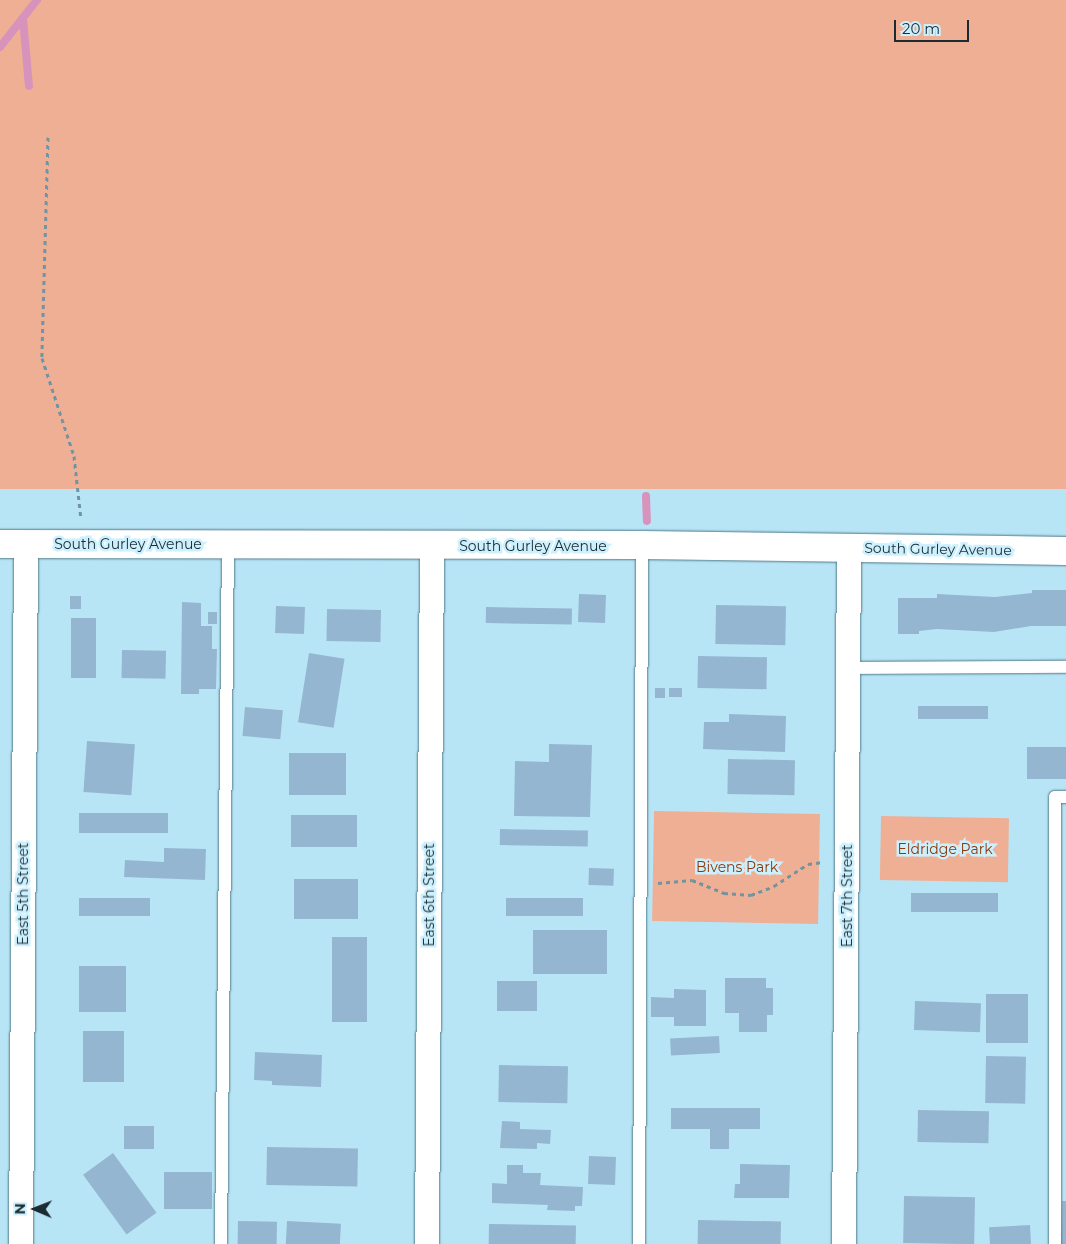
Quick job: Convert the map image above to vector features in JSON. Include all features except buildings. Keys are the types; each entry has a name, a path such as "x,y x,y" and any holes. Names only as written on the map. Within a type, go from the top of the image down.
{"street":[{"name":"South Gurley Avenue","path":"13,544 642,545 1066,551"},
{"name":"East 5th Street","path":"13,544 21,1244"},
{"name":"East 6th Street","path":"427,1244 432,546"},
{"name":"East 7th Street","path":"844,1244 849,548"}],"lane":[{"path":"221,1244 228,545"},
{"path":"639,1244 642,545"},
{"path":"848,668 1066,667"},
{"path":"1055,1244 1055,797 1066,797"}],"path":[{"path":"48,137 42,358 74,456 83,544"},
{"path":"641,884 692,880 724,893 752,895 774,886 808,864 824,862"}],"green space":[{"path":"0,0 1066,0 1066,489 0,489"},
{"name":"Bivens Park","path":"654,811 820,814 818,924 652,921"},
{"name":"Eldridge Park","path":"881,816 1009,818 1008,882 880,880"}],"waterway":[{"path":"0,47 37,0"},
{"path":"23,19 29,86"},
{"path":"646,496 647,521"}]}
